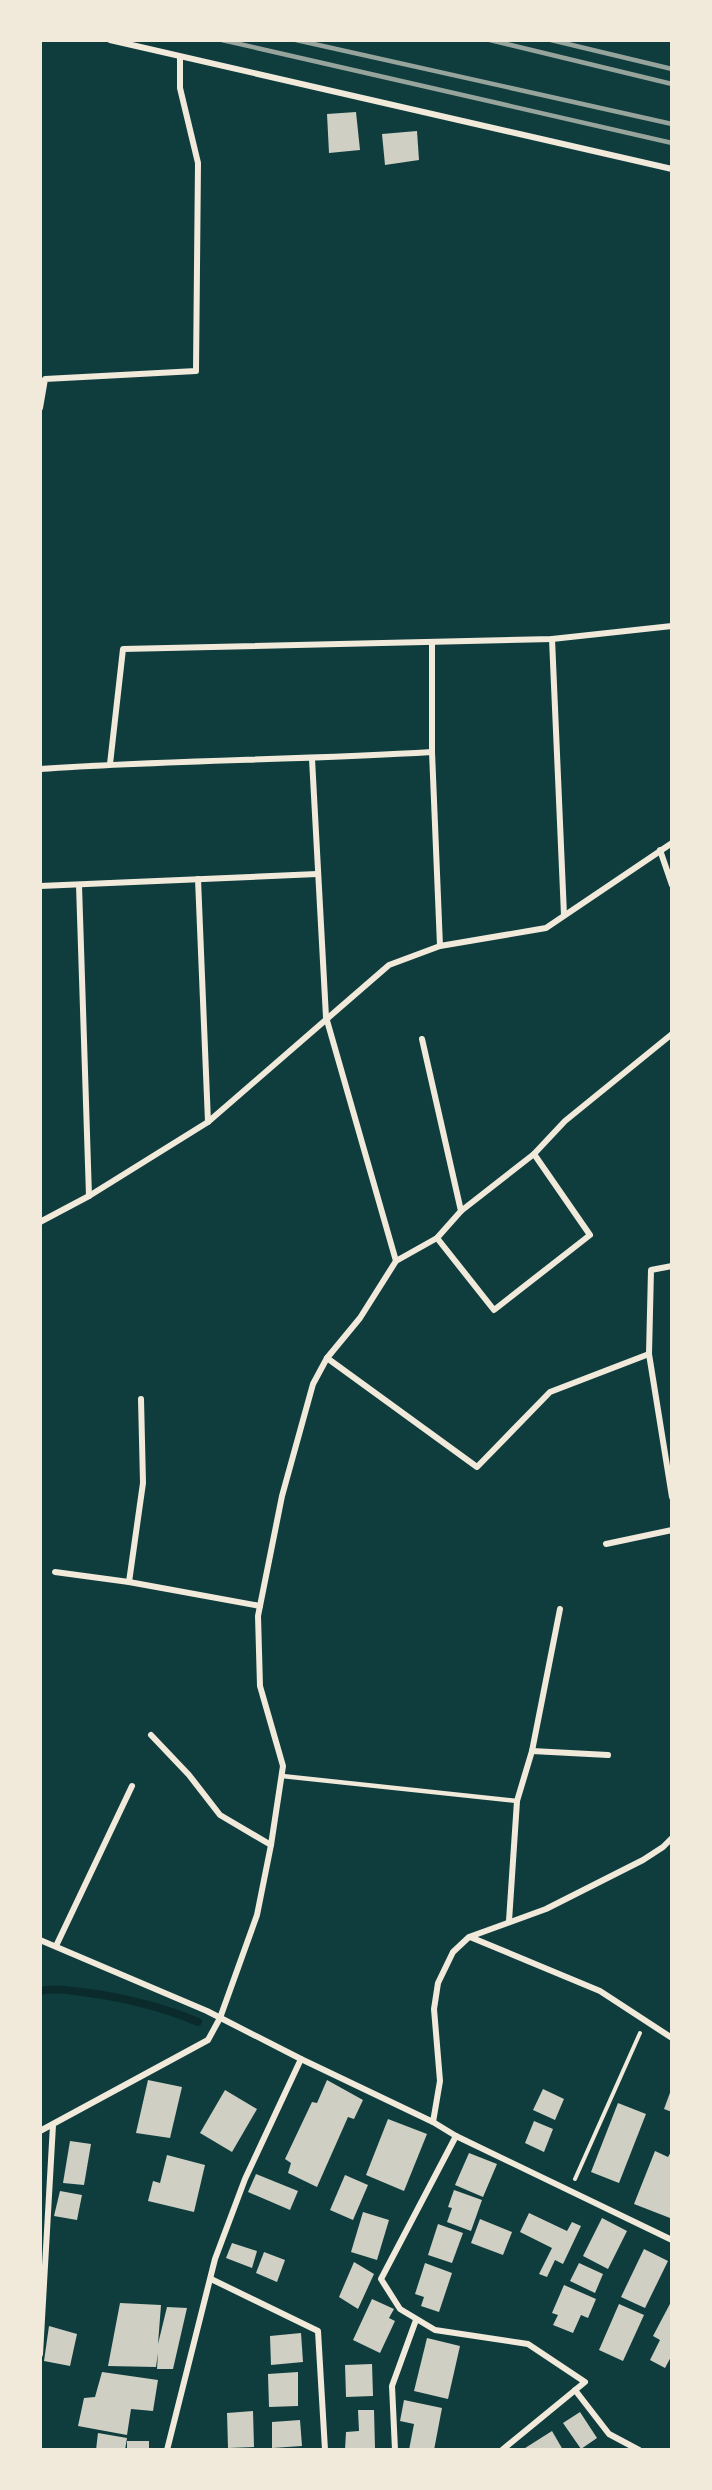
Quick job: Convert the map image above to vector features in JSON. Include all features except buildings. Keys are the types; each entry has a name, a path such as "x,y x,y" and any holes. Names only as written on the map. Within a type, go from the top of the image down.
{"street":[{"path":"110,40 672,169"},
{"path":"40,408 45,378 196,371 198,163 180,88 180,57"},
{"path":"110,764 123,649 552,639 672,626"},
{"path":"552,639 564,915"},
{"path":"432,642 432,752 440,946"},
{"path":"40,769 110,764 312,759 432,752"},
{"path":"312,759 326,1017 396,1261"},
{"path":"40,1222 89,1196 208,1122 326,1017 389,965 440,946 546,928 672,843"},
{"path":"660,850 672,885"},
{"path":"40,886 317,874"},
{"path":"198,879 208,1122"},
{"path":"79,885 89,1196"},
{"path":"40,2131 208,2040 220,2018 257,1915 283,1766 260,1686 258,1616 282,1496 313,1384 327,1358 360,1318 396,1261 438,1238 461,1211 534,1154 565,1121 672,1034"},
{"path":"422,1039 461,1211"},
{"path":"438,1238 494,1310 590,1235 534,1154"},
{"path":"672,1266 651,1270 649,1354 672,1497"},
{"path":"327,1358 477,1467 550,1392 649,1354"},
{"path":"129,1582 143,1484 141,1399"},
{"path":"606,1544 672,1530"},
{"path":"55,1572 129,1582 260,1606"},
{"path":"509,1921 517,1801 531,1751 560,1609"},
{"path":"151,1735 189,1775 220,1815 271,1845"},
{"path":"531,1751 608,1755"},
{"path":"56,1946 132,1786"},
{"path":"433,2122 440,2080 434,2008 438,1983 453,1952 469,1937 546,1909 634,1865 663,1847 672,1838"},
{"path":"469,1937 600,1991 672,2038"},
{"path":"40,1940 220,2018 433,2122 456,2136 672,2240"},
{"path":"167,2450 215,2259 246,2179 300,2059"},
{"path":"40,2355 53,2125"},
{"path":"456,2136 381,2279 400,2309 435,2331 528,2344 585,2382 502,2450"},
{"path":"211,2279 318,2331 325,2450"},
{"path":"395,2450 392,2386 416,2320"},
{"path":"575,2390 609,2434 639,2450"}],"lane":[{"path":"282,1776 517,1801"}],"path":[{"path":"570,2191 646,2021"}],"waterway":[{"path":"40,1991 66,1990 112,1997 155,2007 198,2022"}],"railway":[{"path":"222,40 672,143"},
{"path":"296,40 672,124"},
{"path":"490,40 672,84"},
{"path":"551,40 672,69"}]}
